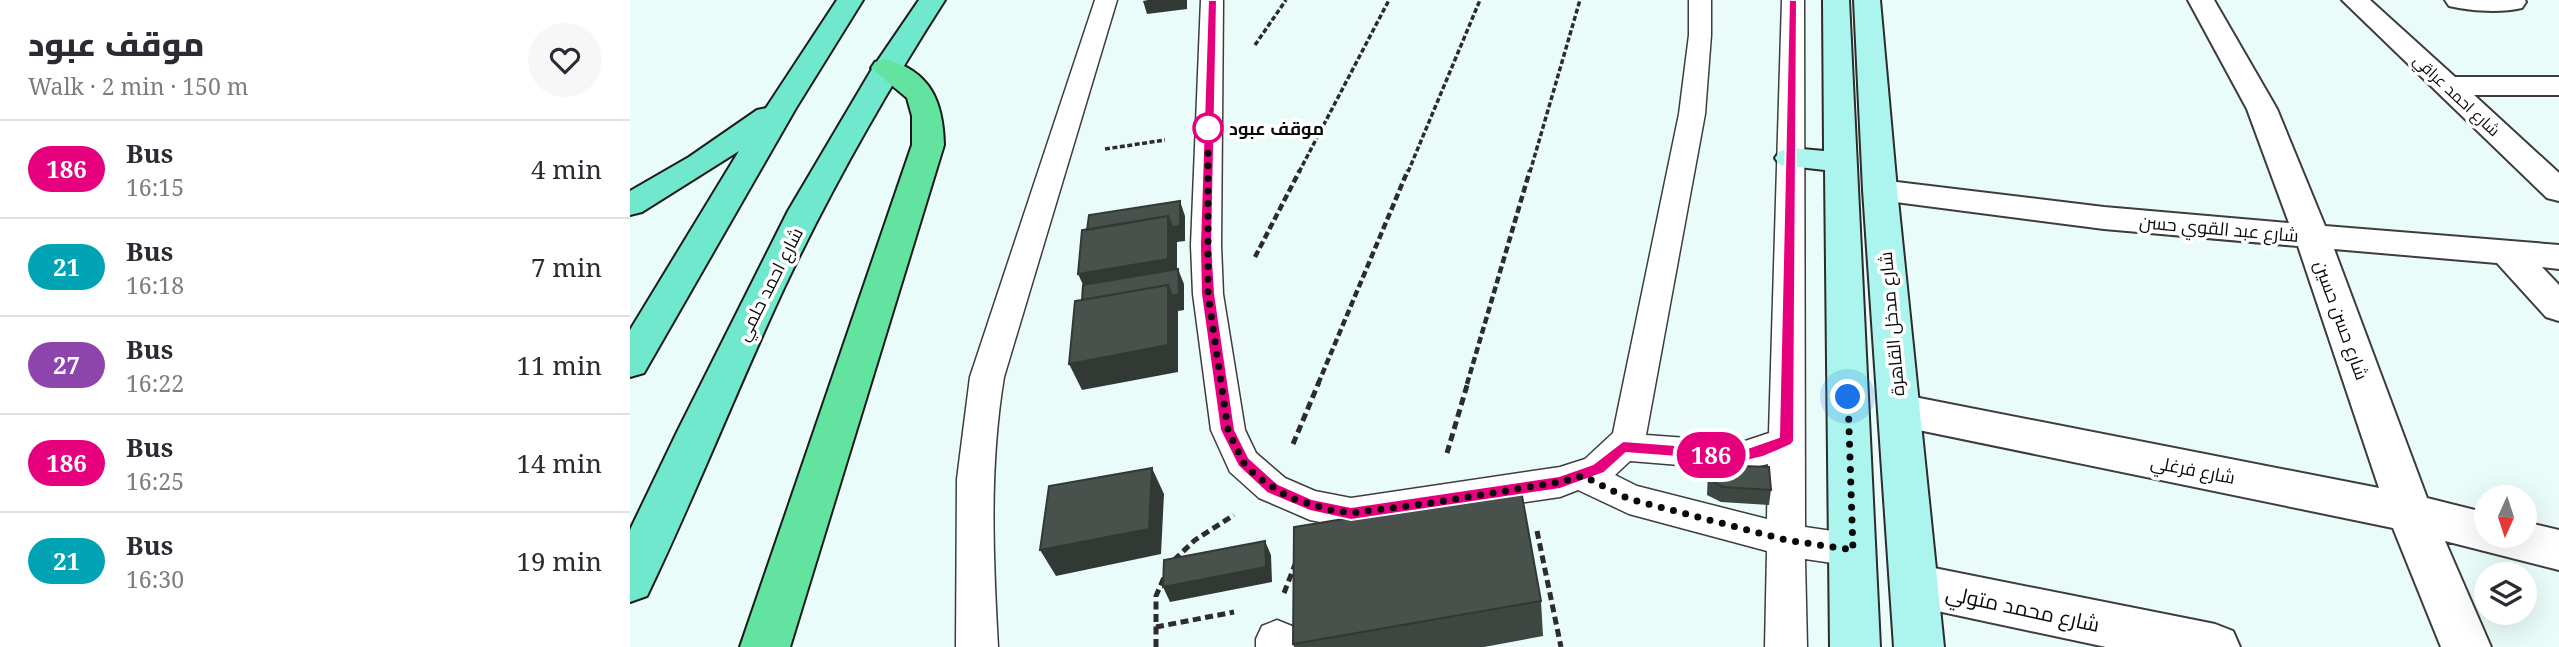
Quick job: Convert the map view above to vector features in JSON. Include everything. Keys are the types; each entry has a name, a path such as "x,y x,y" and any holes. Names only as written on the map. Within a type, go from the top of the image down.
{"highway":[{"path":"765,647 928,145 929,123 925,104 916,86 885,68"}],"main road":[{"path":"630,363 781,108 850,0"},
{"name":"شارع احمد حلمي","path":"630,581 765,287 885,68 932,0"},
{"path":"630,205 700,164 781,108"}],"street":[{"path":"1836,0 1855,647"},
{"name":"شارع مدخل القاهرة","path":"1867,0 1880,190 1919,647"},
{"name":"شارع حسن حسين","path":"2201,0 2262,109 2312,236 2410,513 2466,647"},
{"name":"شارع احمد عراقي","path":"2355,0 2559,191"},
{"path":"2458,0 2513,2"},
{"path":"2446,86 2559,86"},
{"path":"1790,158 1841,162"},
{"name":"شارع عبد القوي حسن","path":"1880,190 2104,218 2559,257"},
{"path":"2509,254 2559,307"},
{"name":"شارع فرغلي","path":"1899,410 2410,513 2474,529"},
{"path":"2538,545 2559,550"},
{"name":"شارع محمد متولي","path":"1914,585 2215,647"}],"lane":[{"path":"977,647 973,495 976,435 987,377 1106,0"},
{"path":"1212,0 1208,134 1208,294 1228,430 1243,462 1272,488 1290,498 1351,513 1431,503 1583,476 1612,459 1623,447 1630,433 1638,395 1692,114 1702,13 1700,0"},
{"path":"1786,647 1786,441 1793,0"},
{"path":"1623,447 1742,456 1758,453 1786,441"},
{"path":"1583,476 1629,499 1786,540 1853,550"}],"path":[{"path":"1251,265 1390,0"},
{"path":"1156,647 1156,596 1162,580 1181,551 1262,498 1280,479 1323,370 1480,0"},
{"path":"1431,503 1580,0"},
{"path":"1057,156 1208,134"},
{"path":"1527,487 1562,647"},
{"path":"1156,627 1279,630 1299,554 1331,510"}],"building":[{"path":"1180,201 1180,226 1172,227 1168,216 1087,230 1089,215"},
{"path":"1168,216 1168,259 1078,274 1082,230"},
{"path":"1178,269 1179,294 1172,296 1168,285 1082,300 1083,285"},
{"path":"1168,285 1168,345 1069,364 1075,301"},
{"path":"1716,465 1769,467 1771,490 1723,487 1709,480 1708,471"},
{"path":"1152,468 1149,529 1040,550 1049,486"},
{"path":"1521,490 1541,601 1293,644 1294,527"},
{"path":"1265,541 1266,567 1163,587 1164,560"}],"bus line":[{"name":"186","path":"1212,0 1206,245 1208,294 1228,430 1243,462 1272,488 1310,505 1351,513 1560,482 1598,469 1623,447 1742,456 1773,448 1786,441 1793,0"}],"place":[{"name":"موقف عبود","path":"1208,128"}],"route":[{"path":"1208,128 1208,294 1228,430 1243,462 1256,476 1290,498 1351,513 1431,503 1583,476 1616,495 1629,499 1786,540 1853,550 1848,397"}]}
